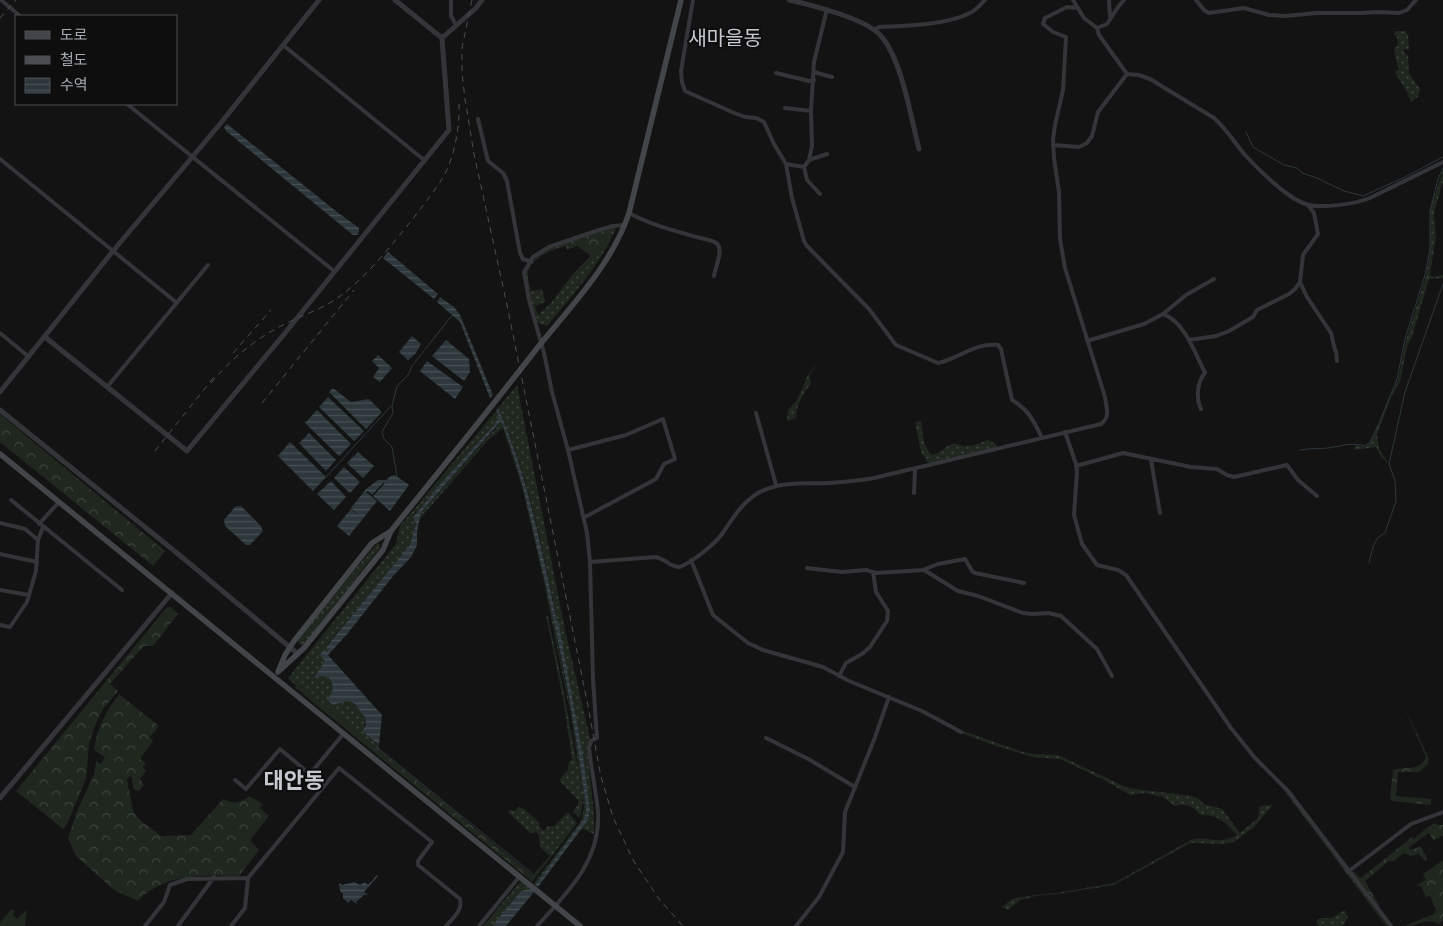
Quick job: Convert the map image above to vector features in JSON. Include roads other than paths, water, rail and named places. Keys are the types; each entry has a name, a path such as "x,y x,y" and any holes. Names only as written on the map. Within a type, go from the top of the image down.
{"main road":[{"path":"276,674 298,654 383,550 391,531 610,255 629,213 681,0"},
{"path":"0,454 276,674 344,733 580,926"},
{"path":"276,674 290,648 372,543 391,531"}],"street":[{"path":"1,0 19,15"},
{"path":"0,392 319,0"},
{"path":"45,337 187,451 449,130 442,38 395,0"},
{"path":"451,0 451,16 456,25"},
{"path":"442,38 479,5 482,0"},
{"path":"693,0 681,71 685,91 732,112 745,117 760,119 764,122 786,164 792,198 804,241 812,252 869,309 898,347 938,363 966,350 991,344 998,345 1001,349 1012,400 1024,406 1042,438"},
{"path":"789,0 827,9 874,30 882,36 892,54 901,80 919,149"},
{"path":"874,30 879,27 926,24 963,16 975,10 984,0"},
{"path":"1073,0 1084,18 1097,28 1099,35 1127,74 1150,78 1214,118 1222,125 1245,155 1264,174 1295,198 1308,205 1314,213 1318,234 1304,255 1298,287 1289,294 1257,310 1252,317 1229,330 1216,336 1189,340"},
{"path":"1109,0 1110,19"},
{"path":"1097,28 1104,26 1124,0"},
{"path":"1196,0 1209,13 1244,8 1269,15 1288,16 1317,13 1399,13 1406,10 1416,0"},
{"path":"590,562 661,558 677,568 684,566 715,542 730,520 744,505 760,492 776,486 792,483 852,482 915,470 1101,424 1107,418 1105,397 1064,262 1060,240 1059,192 1054,146 1055,125 1062,100 1064,83 1066,38 1053,32 1043,24 1045,18 1067,7 1078,8"},
{"path":"820,194 807,180 804,167 812,146 811,111 814,62 827,9"},
{"path":"283,45 424,160"},
{"path":"814,71 832,77"},
{"path":"776,73 809,81 814,80"},
{"path":"1054,146 1079,147 1087,143 1092,136 1098,112 1127,74"},
{"path":"128,105 334,271"},
{"path":"785,108 811,111"},
{"path":"478,119 488,161 503,173 507,180 520,253 523,259 529,261"},
{"path":"808,160 827,154"},
{"path":"0,159 177,303"},
{"path":"1308,205 1344,204 1363,200 1443,162"},
{"path":"786,164 804,167"},
{"path":"629,213 643,221 717,244 719,253 714,276"},
{"path":"537,926 584,871 596,840 598,814 589,748 591,742 597,738 593,679 590,562 584,517 525,283 524,272 529,261 549,248 596,231 625,225"},
{"path":"107,387 208,265"},
{"path":"1088,341 1144,324 1163,314 1186,295 1214,279"},
{"path":"1300,282 1307,297 1331,333 1337,361"},
{"path":"1163,314 1171,318 1189,340 1205,373 1202,376 1198,395 1201,409"},
{"path":"0,333 29,356"},
{"path":"0,410 298,654"},
{"path":"756,414 776,486"},
{"path":"568,450 626,435 663,419 675,459 664,464 656,479 584,517"},
{"path":"1065,432 1076,466 1074,515 1079,537 1086,551 1097,565 1118,570 1126,575 1231,728 1255,758 1288,791 1391,926"},
{"path":"1076,466 1123,453 1191,467 1217,469 1227,475 1234,476 1286,465 1298,480 1317,496"},
{"path":"1150,460 1160,513"},
{"path":"914,493 915,470"},
{"path":"11,500 122,590"},
{"path":"0,625 10,627 27,602 38,562 38,540 41,526 59,502"},
{"path":"0,523 25,529 38,540"},
{"path":"0,554 38,562"},
{"path":"807,568 842,572 924,570 938,564 965,559 975,573 1024,584"},
{"path":"691,560 714,615 736,635 755,647 823,667 839,676 922,711 960,732"},
{"path":"924,570 958,591 978,596 1023,613 1048,613 1061,616 1097,649 1112,676"},
{"path":"839,676 846,663 870,647 887,621 888,611 876,592 873,572"},
{"path":"0,590 29,595"},
{"path":"0,798 172,593"},
{"path":"796,926 819,897 843,852 844,818 889,697"},
{"path":"310,774 344,733"},
{"path":"766,738 810,760 855,787"},
{"path":"235,780 246,789 280,749 324,786"},
{"path":"231,926 245,908 248,878 339,768 432,842 418,861 418,865 460,899 461,904 460,909 446,926"},
{"path":"1350,871 1412,824 1443,812"},
{"path":"479,926 520,876"},
{"path":"145,926 164,902 170,885 187,879 214,877 248,878"},
{"path":"178,926 214,877"}],"water":[{"path":"227,124 359,228 357,235 353,235 226,131 224,127"},
{"path":"388,252 438,294 434,299 383,258"},
{"path":"440,297 454,307 460,315 493,395 490,398 460,322 437,302"},
{"path":"412,336 421,344 416,353 408,360 399,352"},
{"path":"446,340 469,359 470,372 464,381 432,356"},
{"path":"378,355 392,368 380,382 373,377 379,368 372,361"},
{"path":"427,361 463,387 455,399 420,371"},
{"path":"333,388 351,402 369,399 382,412 366,429 329,392"},
{"path":"328,397 364,431 354,441 319,407"},
{"path":"498,408 509,434 526,487 540,541 557,622 561,624 559,626 583,756 590,810 588,820 538,887 535,885 583,820 586,807 572,713 553,618 523,488 501,421 422,511 417,533 417,545 411,557 328,655 382,715 379,745 362,731 366,725 365,717 352,702 333,705 327,700 331,695 332,689 329,678 322,676 314,678 325,661 320,655 324,649 327,651 329,649 327,646 410,545 416,524 413,517 494,425 499,417 496,411"},
{"path":"317,410 351,444 339,456 305,423"},
{"path":"309,433 336,460 326,471 299,443"},
{"path":"290,442 326,477 313,491 278,456"},
{"path":"358,452 374,466 363,478 347,463"},
{"path":"344,467 360,482 350,493 334,478"},
{"path":"395,475 409,485 390,511 373,496 385,483 383,483 372,495 368,491 366,492 377,501 349,536 337,526 351,509 361,518 351,508 366,489 378,480 386,480"},
{"path":"331,481 346,497 334,510 317,494"},
{"path":"241,506 261,526 263,531 250,545 246,545 225,526 224,520 235,507"},
{"path":"377,875 364,892 368,895 364,895 356,902 357,904 351,900 348,903 343,898 339,883 342,885 354,882 360,885 365,882 368,885"},
{"path":"530,889 534,892 506,926 492,926 521,891"}],"waterway":[{"path":"1246,132 1253,147 1284,165 1297,168 1302,173 1344,191 1363,196 1443,157"},
{"path":"1300,450 1351,444 1365,446 1370,442 1397,379 1405,339 1425,275 1430,249 1430,211 1438,179 1443,168"},
{"path":"1369,563 1374,545 1378,538 1385,533 1396,501 1395,481 1389,464 1405,392 1443,284"},
{"path":"397,476 392,447 384,439 382,432 393,413 392,406 397,386 408,375 412,366 453,314"},
{"path":"326,477 391,406"},
{"path":"378,745 378,748 533,874"}],"railway":[{"path":"0,18 16,0"},
{"path":"472,0 462,48 462,73 474,154 507,305 601,777 613,817 633,860 659,899 683,926"},
{"path":"211,383 236,357 254,342 285,324 324,306 347,291 386,252 438,186 445,174 452,156 456,137 459,100"},
{"path":"262,403 354,290"},
{"path":"233,353 271,310"},
{"path":"155,451 214,377"}],"district":[{"name":"새마을동","path":"725,38"},
{"name":"대안동","path":"294,780"}]}
